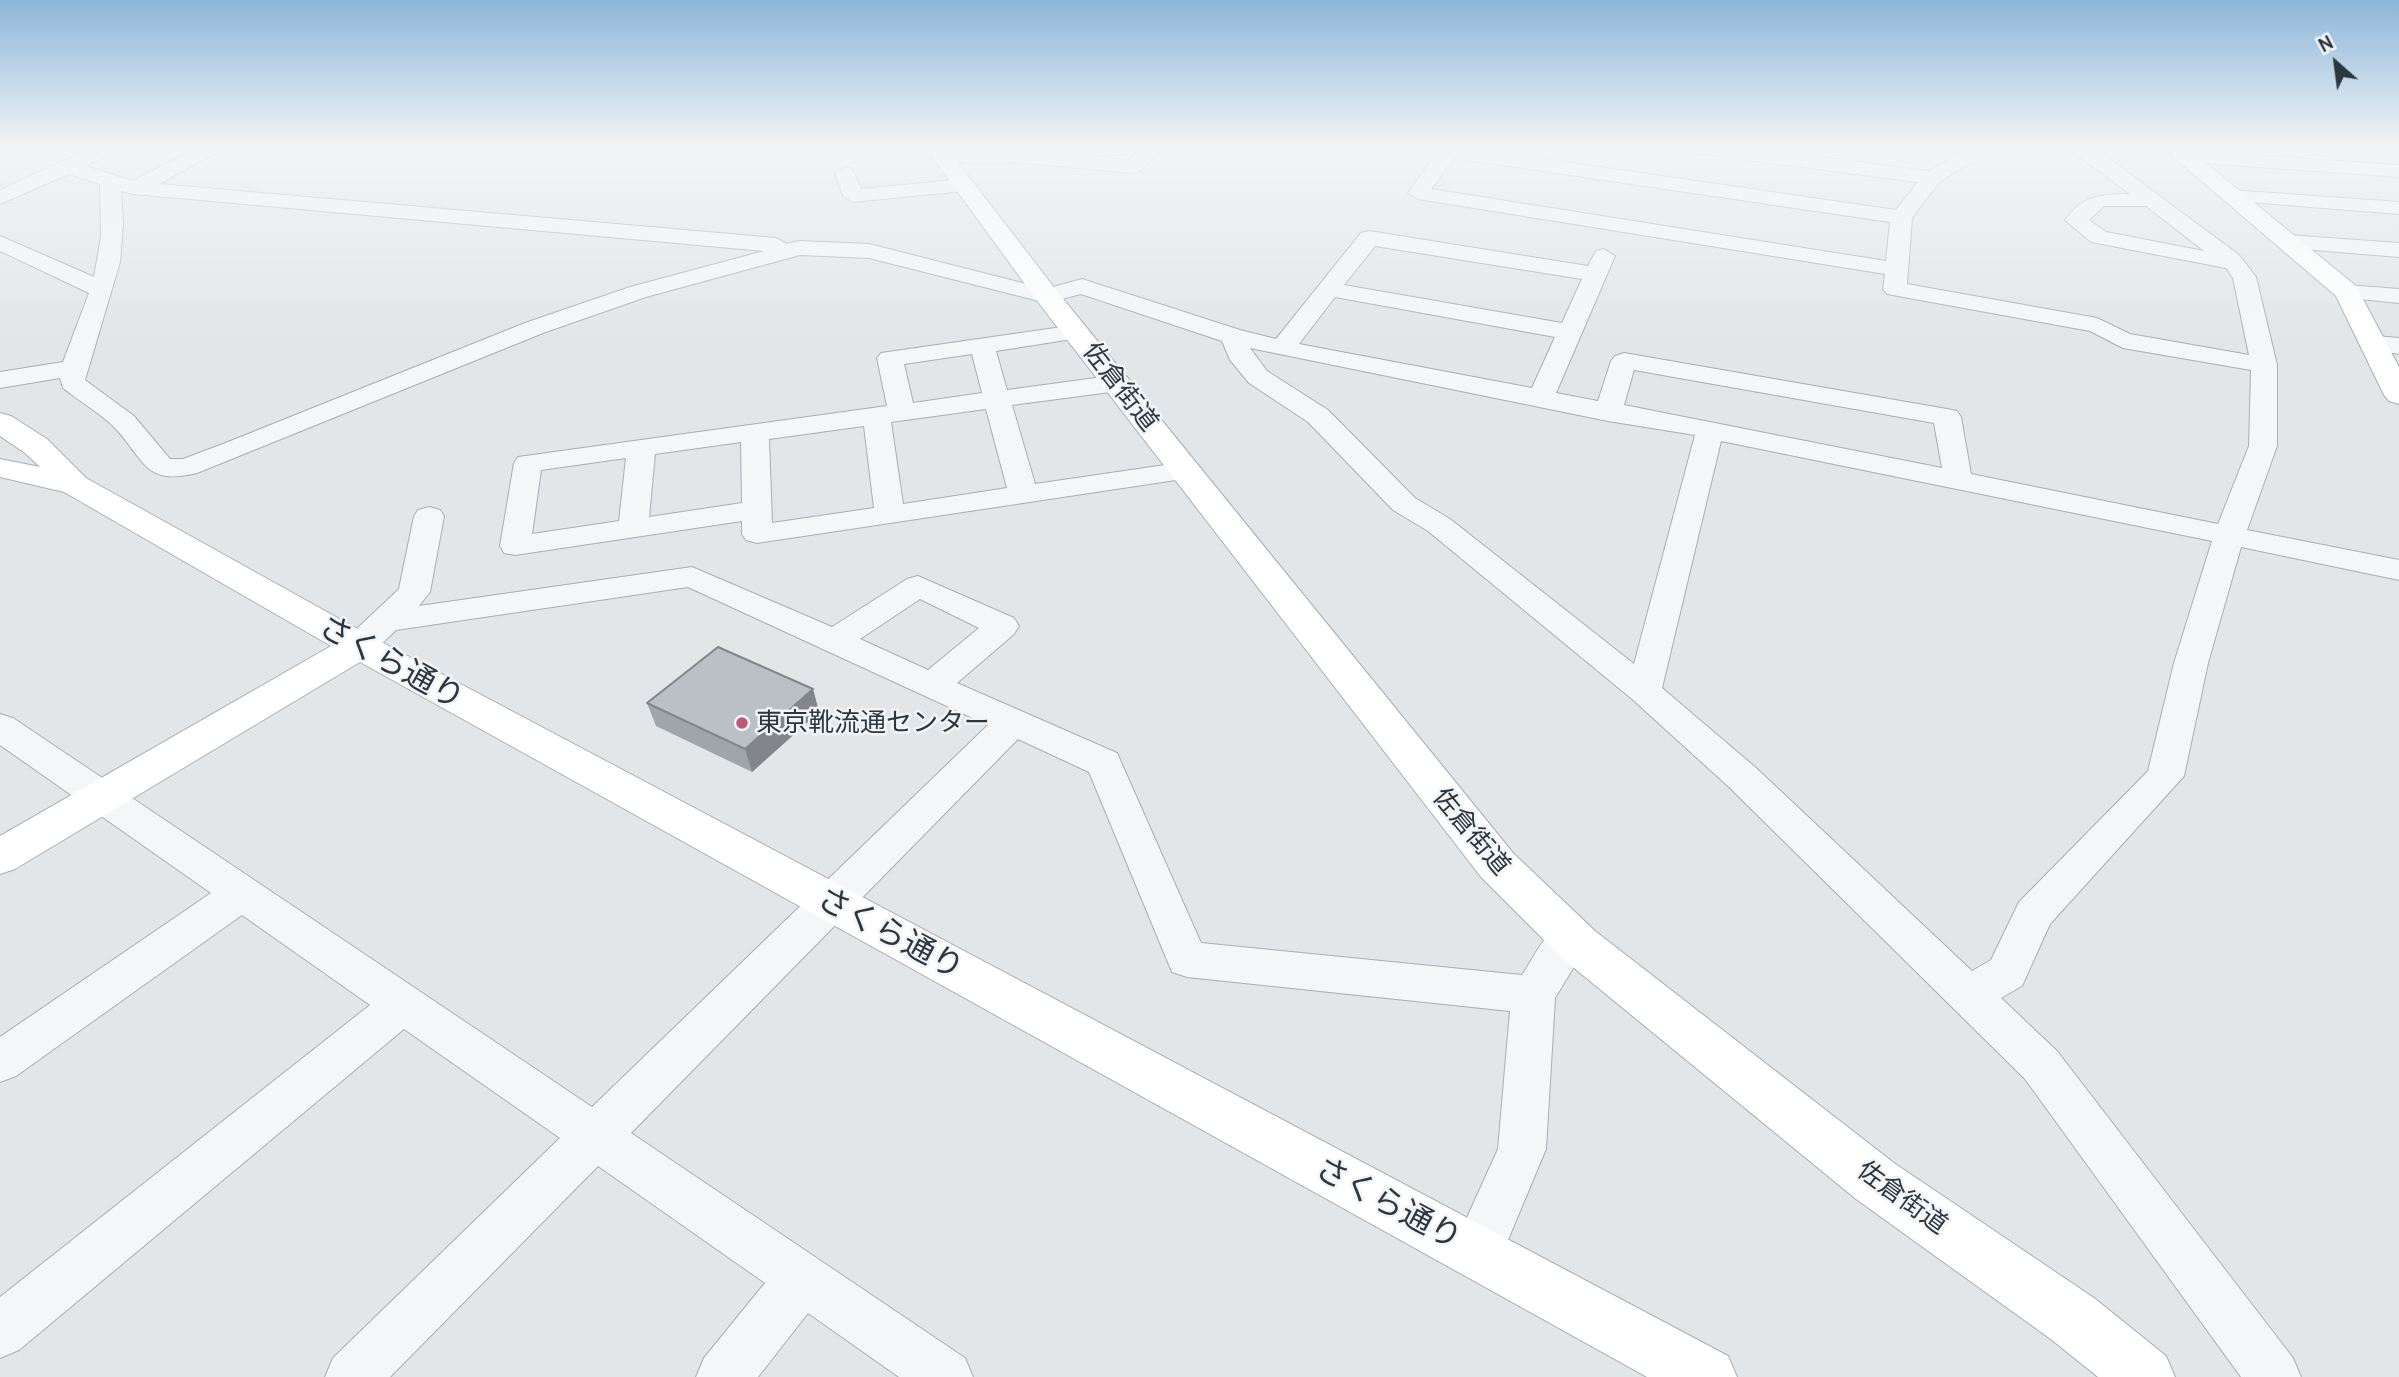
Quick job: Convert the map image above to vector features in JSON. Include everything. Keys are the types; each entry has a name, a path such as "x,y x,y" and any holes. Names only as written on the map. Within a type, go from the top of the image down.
{"street":[{"path":"118,211 102,290 74,368 72,382 124,422 150,457 163,468 187,467 534,328 638,292 799,248"},
{"path":"414,211 799,248 869,251 1047,296 1082,286 1232,336 1282,348 1608,413 1710,430 2399,570"},
{"name":"佐倉街道","path":"983,211 1047,296 1497,865 1571,937 1875,1181 2073,1319 2145,1377"},
{"path":"1528,211 1894,269"},
{"path":"1861,211 1901,217"},
{"path":"1906,211 1901,217 1894,269 1895,289 1902,293 2097,326 2123,340 2264,365"},
{"path":"2086,211 2076,220 2099,237 2234,264"},
{"path":"1967,996 2007,973 2034,914 2165,776 2191,663 2229,536 2263,446 2264,365 2244,277 2234,264 2166,211"},
{"path":"2250,211 2347,292 2388,345 2399,394"},
{"path":"1540,399 1617,226"},
{"path":"1282,348 1369,238 1596,274"},
{"path":"2287,242 2399,250"},
{"path":"0,243 102,290"},
{"path":"1329,289 1570,332"},
{"path":"2347,292 2399,296"},
{"path":"890,514 890,358 1076,332"},
{"path":"1232,336 1243,360 1258,377 1318,416 1404,504 1439,525 1644,691 1742,777 2041,1065 2274,1377"},
{"path":"982,346 1023,495"},
{"path":"1608,413 1625,361 1947,417 1958,480"},
{"path":"0,380 74,368"},
{"path":"757,510 516,546 528,463 1118,383"},
{"name":"さくら通り","path":"0,422 36,446 75,485"},
{"path":"1644,691 1710,430"},
{"path":"755,432 757,534 1186,471"},
{"path":"633,528 641,448"},
{"name":"さくら通り","path":"0,468 75,485 373,634 831,902 1707,1377"},
{"path":"0,857 373,634 414,592 429,516"},
{"path":"373,634 692,576 1104,763 1187,959 1533,995"},
{"path":"834,641 918,586 1002,626 932,685"},
{"path":"352,1377 1013,722"},
{"path":"0,727 946,1377"},
{"path":"0,1062 242,894"},
{"path":"1477,1253 1522,1149 1533,995 1571,937"},
{"path":"0,1331 403,1004"},
{"path":"723,1377 803,1278"}],"building":[{"path":"718,647 813,689 745,749 647,703"}],"place":[{"name":"東京靴流通センター","path":"742,723"}]}
